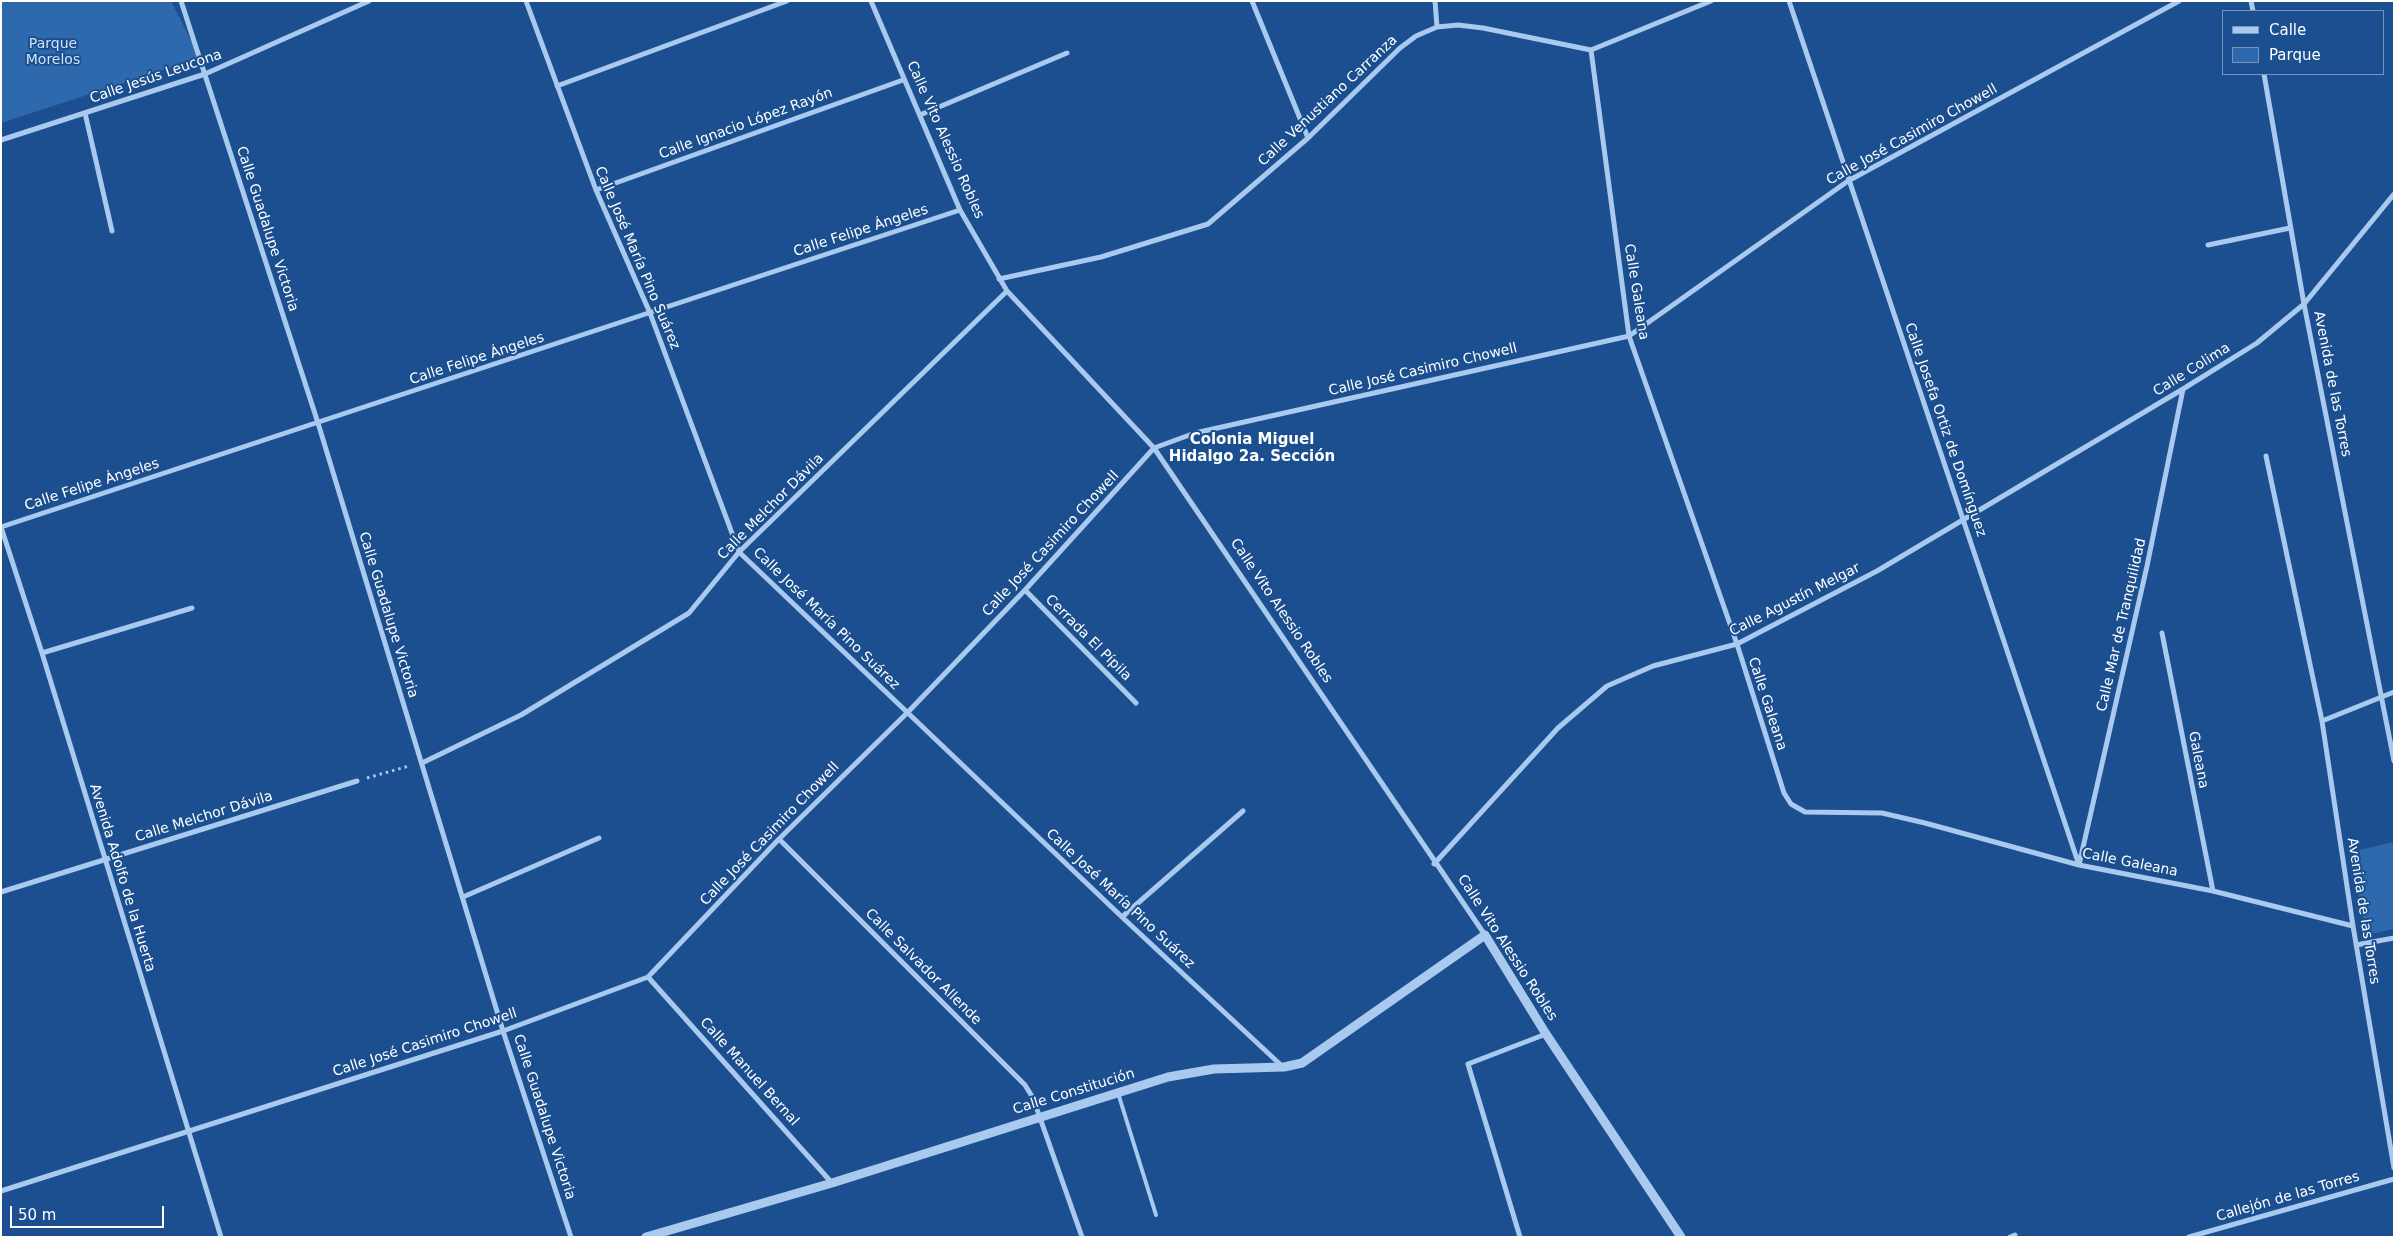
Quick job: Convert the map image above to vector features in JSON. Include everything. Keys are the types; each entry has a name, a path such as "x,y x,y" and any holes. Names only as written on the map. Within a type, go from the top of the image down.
{"street":[{"name":"Calle Guadalupe Victoria","path":"181,1 318,423 503,1031 571,1237"},
{"name":"Calle Jesús Leucona","path":"1,140 205,74 369,1"},
{"name":"Calle José María Pino Suárez","path":"526,1 596,190 650,313 739,552 1122,917 1284,1067"},
{"path":"556,86 787,1"},
{"name":"Calle Vito Alessio Robles","path":"870,1 960,210 1007,292 1154,448 1434,864 1484,935 1546,1034 1681,1237"},
{"path":"1252,1 1308,138"},
{"path":"1435,1 1437,27"},
{"path":"1591,50 1712,1"},
{"name":"Calle Josefa Ortiz de Domínguez","path":"1789,1 1848,181 1965,521 2079,866"},
{"name":"Calle José Casimiro Chowell","path":"1,1190 503,1031 648,977 779,839 908,712 1025,590 1154,448 1195,433 1629,336 1848,181 2179,1"},
{"name":"Calle Venustiano Carranza","path":"999,278 1101,257 1208,224 1308,138 1400,48 1416,36 1437,27 1458,25 1483,28 1591,50"},
{"name":"Calle Galeana","path":"1591,50 1629,336 1737,644 1784,793 1791,804 1805,812 1882,813 1925,822 2079,866 2213,891 2353,926"},
{"path":"920,115 1067,53"},
{"name":"Avenida de las Torres","path":"2264,75 2304,304 2394,760"},
{"name":"Calle Ignacio López Rayón","path":"596,190 903,80"},
{"path":"85,113 112,231"},
{"name":"Calle Colima","path":"1965,521 2256,343 2304,304 2394,194"},
{"name":"Calle Felipe Ángeles","path":"1,527 960,210"},
{"path":"2208,245 2290,228"},
{"name":"Calle Melchor Dávila","path":"422,762 521,715 689,613 739,552 1007,292"},
{"name":"Calle Mar de Tranquilidad","path":"2079,866 2147,566 2183,389"},
{"name":"Avenida de las Torres","path":"2266,456 2322,721 2356,945 2394,1168"},
{"name":"Calle Agustín Melgar","path":"1434,864 1558,728 1606,686 1654,666 1737,644 1877,571 1965,521"},
{"name":"Avenida Adolfo de la Huerta","path":"1,527 42,653 220,1237"},
{"name":"Cerrada El Pípila","path":"1025,590 1136,702"},
{"path":"42,653 192,608"},
{"name":"Galeana","path":"2162,633 2213,891"},
{"path":"2322,721 2394,692"},
{"name":"Calle Melchor Dávila","path":"1,892 357,781"},
{"path":"1122,917 1243,811"},
{"path":"463,896 599,838"},
{"name":"Calle Salvador Allende","path":"779,839 1025,1085 1033,1098 1082,1237"},
{"name":"Calle Constitución","path":"646,1237 832,1182 1168,1077 1214,1069 1284,1067 1302,1062 1484,935"},
{"path":"2356,945 2394,938"},
{"name":"Calle Manuel Bernal","path":"648,977 832,1182"},
{"path":"1520,1237 1468,1064 1546,1034"},
{"name":"Callejón de las Torres","path":"2189,1237 2394,1178"}],"lane":[{"path":"1118,1093 1156,1215"}],"path":[{"path":"357,781 422,762"}],"green space":[{"name":"Parque Morelos","path":"1,1 171,1 200,58 1,123"},
{"path":"2394,842 2394,929 2366,935 2351,852"}],"district":[{"name":"Colonia Miguel Hidalgo 2a. Sección","path":"1252,448"}]}
